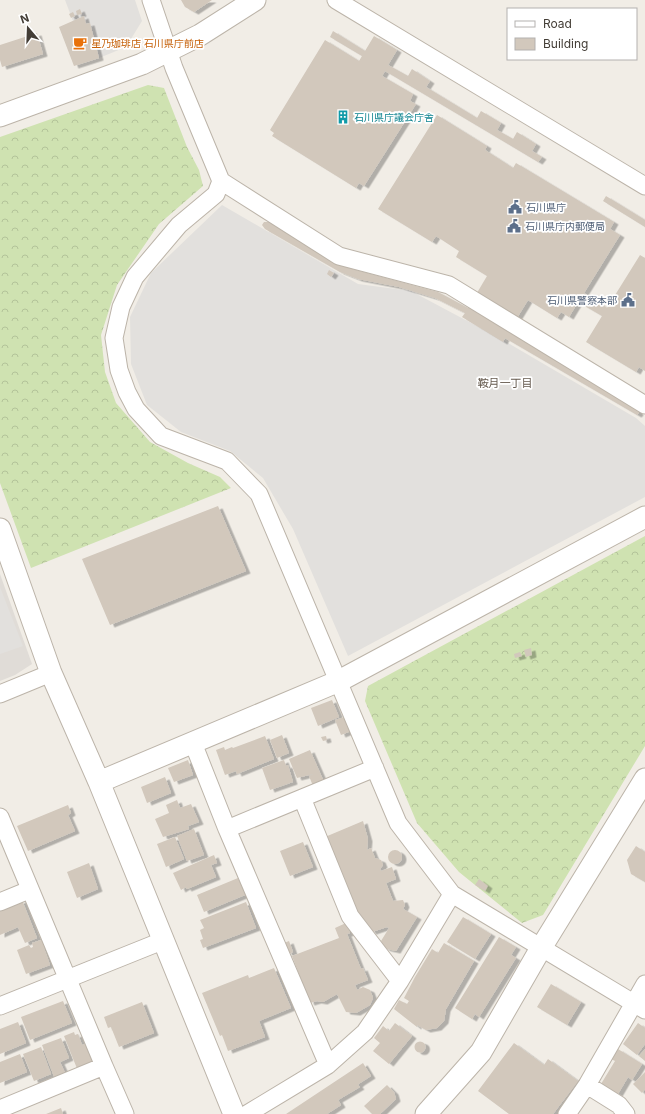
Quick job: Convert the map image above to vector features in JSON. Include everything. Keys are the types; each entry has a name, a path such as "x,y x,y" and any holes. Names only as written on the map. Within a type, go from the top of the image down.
{"street":[{"path":"151,0 170,51 174,68 221,181 339,256 449,285 645,404"},
{"path":"0,116 142,64 200,35 255,0"},
{"path":"336,0 645,186"},
{"path":"221,181 216,194 179,225 136,277 121,307 114,338 119,370 127,392 136,409 161,436 227,461 259,494 398,823 452,894 639,1006"},
{"path":"99,782 339,681 645,517"},
{"path":"0,529 51,673 99,782 162,941 234,1114"},
{"path":"0,694 51,673"},
{"path":"193,743 227,829 328,1065"},
{"path":"227,829 375,768"},
{"path":"426,1114 481,1052 540,948 645,780"},
{"path":"302,798 350,916 400,980"},
{"path":"0,817 29,890 125,1114"},
{"path":"0,902 29,890"},
{"path":"247,1114 328,1065 365,1032 400,980 452,894"},
{"path":"0,1006 162,941"},
{"path":"567,1114 639,1006 645,984"},
{"path":"0,1109 104,1066"},
{"path":"587,1085 619,1105 626,1114"}],"shaded area":[{"path":"65,0 135,0 142,21 126,47 99,58 90,23 73,21"},
{"path":"222,205 358,284 411,291 503,340 636,418 645,426 645,497 348,656 293,529 263,478 230,451 181,432 147,405 131,364 130,317 151,273"},
{"path":"0,574 32,664 15,675 0,681"},
{"path":"0,587 23,646 0,654"}],"green space":[{"path":"148,85 164,88 187,147 199,170 203,186 159,224 117,285 101,335 105,372 116,403 150,442 188,463 220,477 231,488 31,568 0,483 0,137"},
{"path":"645,536 645,746 543,915 522,923 459,872 417,823 365,701 368,686"}],"building":[{"path":"181,0 212,0 194,12 185,7"},
{"path":"80,9 82,14 77,15 76,11"},
{"path":"73,12 75,16 71,18 69,14"},
{"name":"星乃珈琲店 石川県庁前店","path":"84,16 86,24 90,23 99,58 74,66 59,27"},
{"name":"石川県庁議会庁舎","path":"333,31 365,51 374,36 397,50 388,65 408,76 412,69 430,81 426,87 477,118 481,111 501,123 497,130 513,139 517,132 536,144 532,151 542,157 538,162 385,71 382,76 413,94 410,101 416,104 364,186 359,183 356,188 272,136 274,133 270,130 325,40 359,61 362,56 330,37"},
{"path":"37,33 43,54 2,67 0,60 0,45"},
{"path":"437,115 487,146 485,150 513,168 516,163 614,222 610,229 620,235 584,293 607,308 640,255 645,258 645,371 639,367 636,372 586,342 602,316 578,302 569,317 561,312 557,318 528,300 509,331 637,409 639,413 637,415 505,338 503,342 462,317 465,313 435,298 399,287 358,279 340,272 265,229 262,225 264,222 269,222 349,268 438,292 468,308 487,276 456,257 459,251 436,236 432,242 378,209"},
{"path":"606,196 645,220 645,227 603,201"},
{"path":"329,270 334,273 331,277 327,274"},
{"path":"218,506 246,571 110,625 82,559"},
{"path":"531,648 532,655 526,657 524,650"},
{"path":"520,652 522,656 515,658 514,654"},
{"path":"332,700 339,717 318,726 311,708"},
{"path":"345,717 351,731 341,735 335,720"},
{"path":"282,735 289,753 277,758 270,740"},
{"path":"265,736 274,759 237,774 236,771 225,775 216,750 224,747 225,750 232,747 233,748"},
{"path":"326,736 327,740 323,741 321,737"},
{"path":"310,750 324,782 313,786 309,776 313,774 297,778 289,759"},
{"path":"188,760 193,775 174,782 168,768"},
{"path":"284,760 286,766 288,765 293,782 270,790 262,768"},
{"path":"165,777 171,793 147,803 141,787"},
{"path":"177,800 180,808 191,804 199,822 188,826 189,829 163,837 155,819 169,813 166,805"},
{"path":"68,805 71,813 68,815 75,831 28,851 17,826"},
{"path":"363,821 368,839 367,850 371,848 375,858 381,860 383,865 380,869 381,871 392,867 396,879 386,883 393,901 403,900 405,905 403,909 417,917 396,951 383,947 381,941 389,928 387,927 372,932 357,913 325,837"},
{"path":"194,829 204,855 187,861 177,836"},
{"path":"175,837 184,859 166,867 157,844"},
{"path":"303,842 313,867 290,876 280,851"},
{"path":"636,846 645,852 645,882 631,874 627,860"},
{"path":"395,850 400,852 402,857 400,862 395,864 390,862 388,857 390,852"},
{"path":"214,855 217,863 211,865 216,877 181,890 173,873"},
{"path":"89,863 98,889 77,898 67,872"},
{"path":"238,878 245,895 204,912 197,895"},
{"path":"479,879 488,886 485,891 475,885"},
{"path":"22,900 37,938 25,943 18,927 0,935 0,909"},
{"path":"246,902 256,928 203,948 200,940 203,939 200,930 204,928 200,920"},
{"path":"463,917 491,934 475,959 447,942"},
{"path":"346,923 350,933 347,934 361,969 363,968 368,980 355,985 357,990 363,987 370,990 373,998 370,1005 356,1013 346,1012 337,994 323,1002 317,1001 310,1003 292,956 339,938 335,928"},
{"path":"499,937 516,947 511,955 516,958 479,1017 475,1014 472,1019 455,1008"},
{"path":"44,939 47,947 44,948 50,965 26,974 17,950 29,945 31,948 33,947 32,943"},
{"path":"289,941 293,952 288,954 284,943"},
{"path":"444,943 474,961 446,1009 444,1021 437,1028 426,1030 417,1025 417,1027 394,1009 399,1000 407,1004 409,1001 404,998 432,949 438,953"},
{"path":"274,968 291,1008 259,1021 265,1037 228,1051 202,993 248,975 249,978"},
{"path":"551,984 581,1002 567,1025 537,1007"},
{"path":"63,1001 72,1023 30,1040 21,1017"},
{"path":"142,1002 154,1033 119,1047 111,1027 108,1028 104,1017"},
{"path":"18,1022 26,1043 0,1054 0,1029"},
{"path":"395,1023 412,1036 389,1064 373,1051 380,1043 374,1038 383,1026 389,1031"},
{"path":"638,1023 645,1028 645,1044 637,1055 623,1044"},
{"path":"74,1032 75,1035 78,1034 82,1045 85,1044 92,1061 87,1063 89,1067 78,1071 64,1036"},
{"path":"61,1038 69,1058 60,1062 66,1075 55,1079 42,1045"},
{"path":"418,1042 422,1042 424,1043 424,1051 418,1052 415,1049 415,1045"},
{"path":"514,1043 544,1065 548,1059 578,1081 553,1114 509,1114 478,1091"},
{"path":"41,1047 51,1074 34,1081 23,1054"},
{"path":"618,1049 642,1064 632,1080 628,1077 618,1094 601,1084 615,1061 611,1059"},
{"path":"645,1049 645,1061 639,1056"},
{"path":"20,1054 27,1072 0,1083 0,1062"},
{"path":"363,1063 371,1076 358,1085 360,1087 338,1100 341,1105 327,1114 286,1114"},
{"path":"645,1072 645,1089 642,1093 633,1084"},
{"path":"387,1085 394,1092 396,1099 380,1114 372,1114 364,1106"},
{"path":"61,1108 63,1114 46,1114"}],"place":[{"name":"星乃珈琲店 石川県庁前店","path":"80,43"},
{"name":"石川県庁議会庁舎","path":"343,117"},
{"name":"石川県庁","path":"515,207"},
{"name":"石川県庁内郵便局","path":"514,226"},
{"name":"石川県警察本部","path":"628,300"}],"district":[{"name":"鞍月一丁目","path":"505,383"}]}
